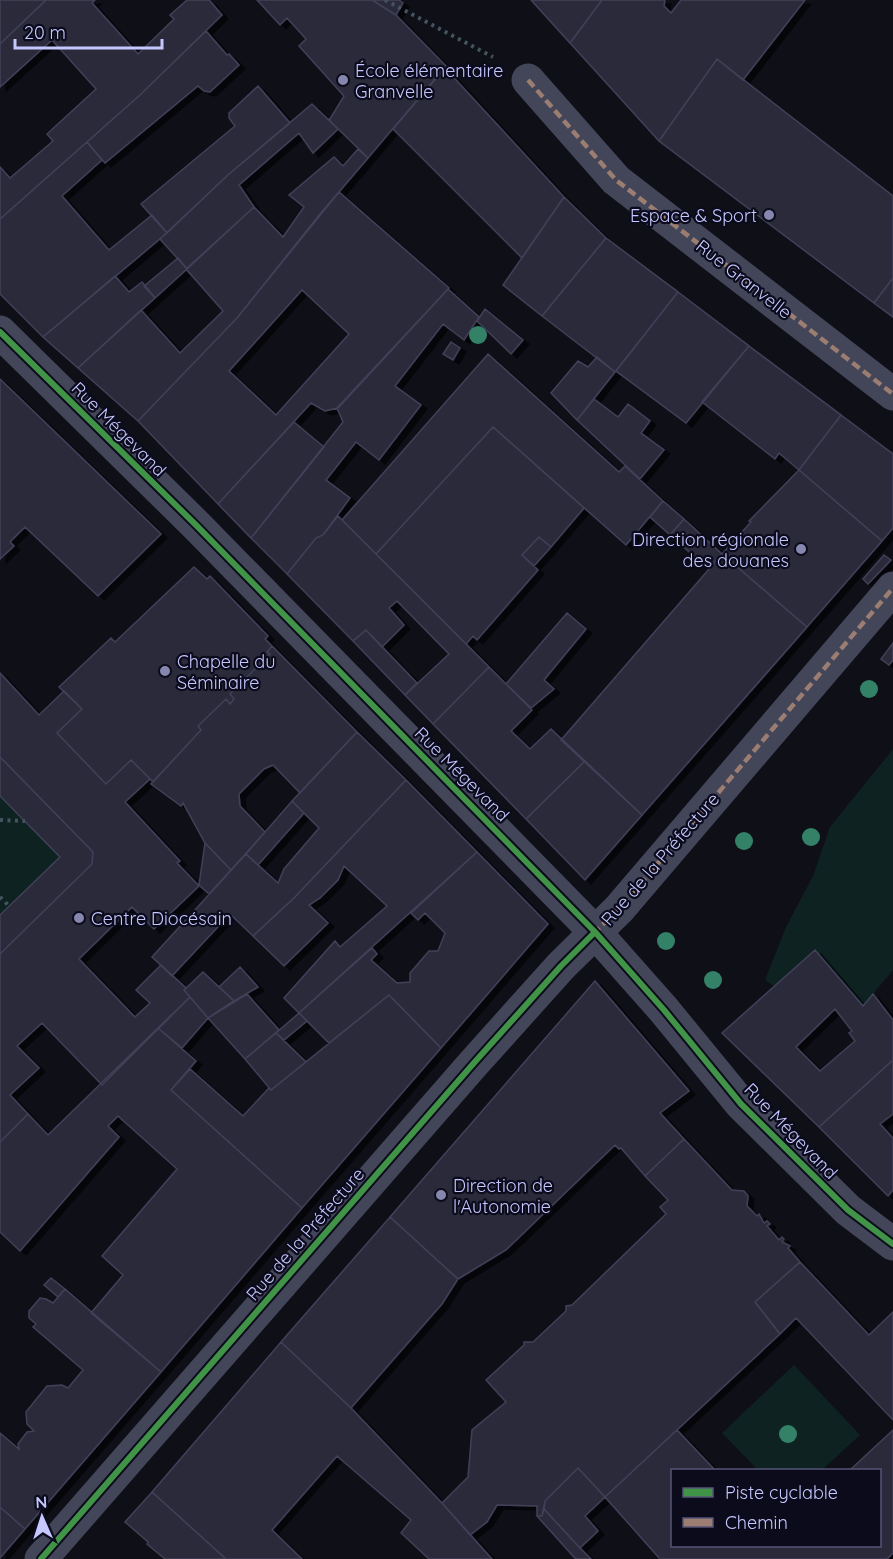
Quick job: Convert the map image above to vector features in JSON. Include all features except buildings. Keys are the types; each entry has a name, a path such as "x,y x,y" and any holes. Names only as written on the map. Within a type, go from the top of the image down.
{"street":[{"name":"Rue Granvelle","path":"515,71 616,180 893,394"},
{"name":"Rue Mégevand","path":"0,332 196,525 596,932 650,993 741,1104 848,1210 893,1244"},
{"name":"Rue de la Préfecture","path":"42,1559 473,1064 561,966 619,909 893,588"}],"path":[{"path":"385,0 515,71"},
{"path":"0,820 25,821"},
{"path":"0,897 9,906"}],"green space":[{"path":"893,749 893,970 863,1006 815,951 774,986 765,980 786,927 813,876 830,827"},
{"path":"0,796 60,857 0,915"},
{"path":"794,1365 860,1435 823,1469 757,1469 722,1433"}],"marked path":[{"path":"528,80 616,180 893,394"},
{"path":"593,934 619,909 893,588"}],"cycle path":[{"path":"0,332 196,525 595,932 664,1010 741,1104 848,1210 893,1244"},
{"path":"41,1559 473,1064 561,966 595,932"}],"place":[{"name":"École élémentaire Granvelle","path":"343,80"},
{"name":"Espace & Sport","path":"769,215"},
{"name":"Direction régionale des douanes","path":"801,549"},
{"name":"Chapelle du Séminaire","path":"165,671"},
{"name":"Centre Diocésain","path":"79,918"},
{"name":"Direction de l'Autonomie","path":"441,1195"}]}
